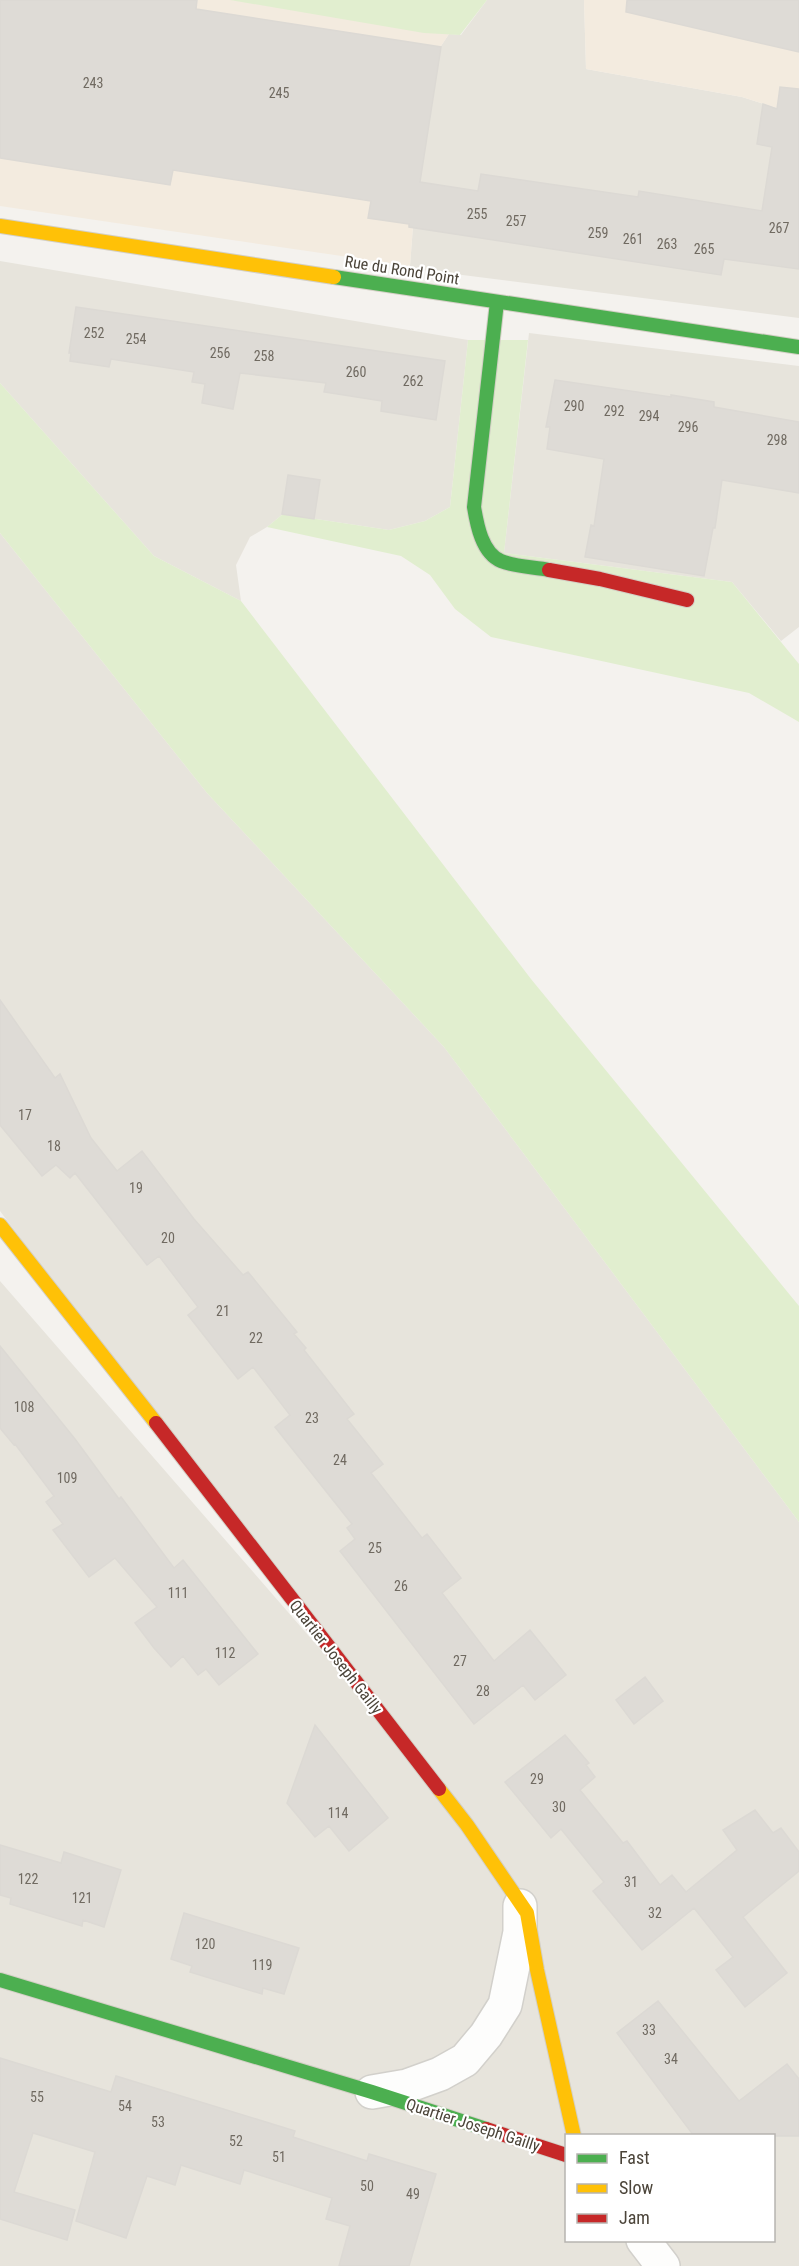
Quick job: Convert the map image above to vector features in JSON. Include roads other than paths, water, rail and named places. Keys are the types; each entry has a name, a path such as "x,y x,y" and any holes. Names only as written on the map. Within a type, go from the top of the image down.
{"street":[{"name":"Rue du Rond Point","path":"0,226 799,347"},
{"path":"497,302 474,507 478,529 487,548 500,561 600,579 687,600"},
{"name":"Quartier Joseph Gailly","path":"0,1225 133,1393 459,1816 520,1901 527,1913 537,1970 574,2134"},
{"path":"372,2092 407,2086 440,2074 465,2060 486,2035 506,2005 520,1932 520,1901"},
{"name":"Quartier Joseph Gailly","path":"0,1980 372,2092 565,2154"},
{"path":"644,2242 663,2266"}]}
